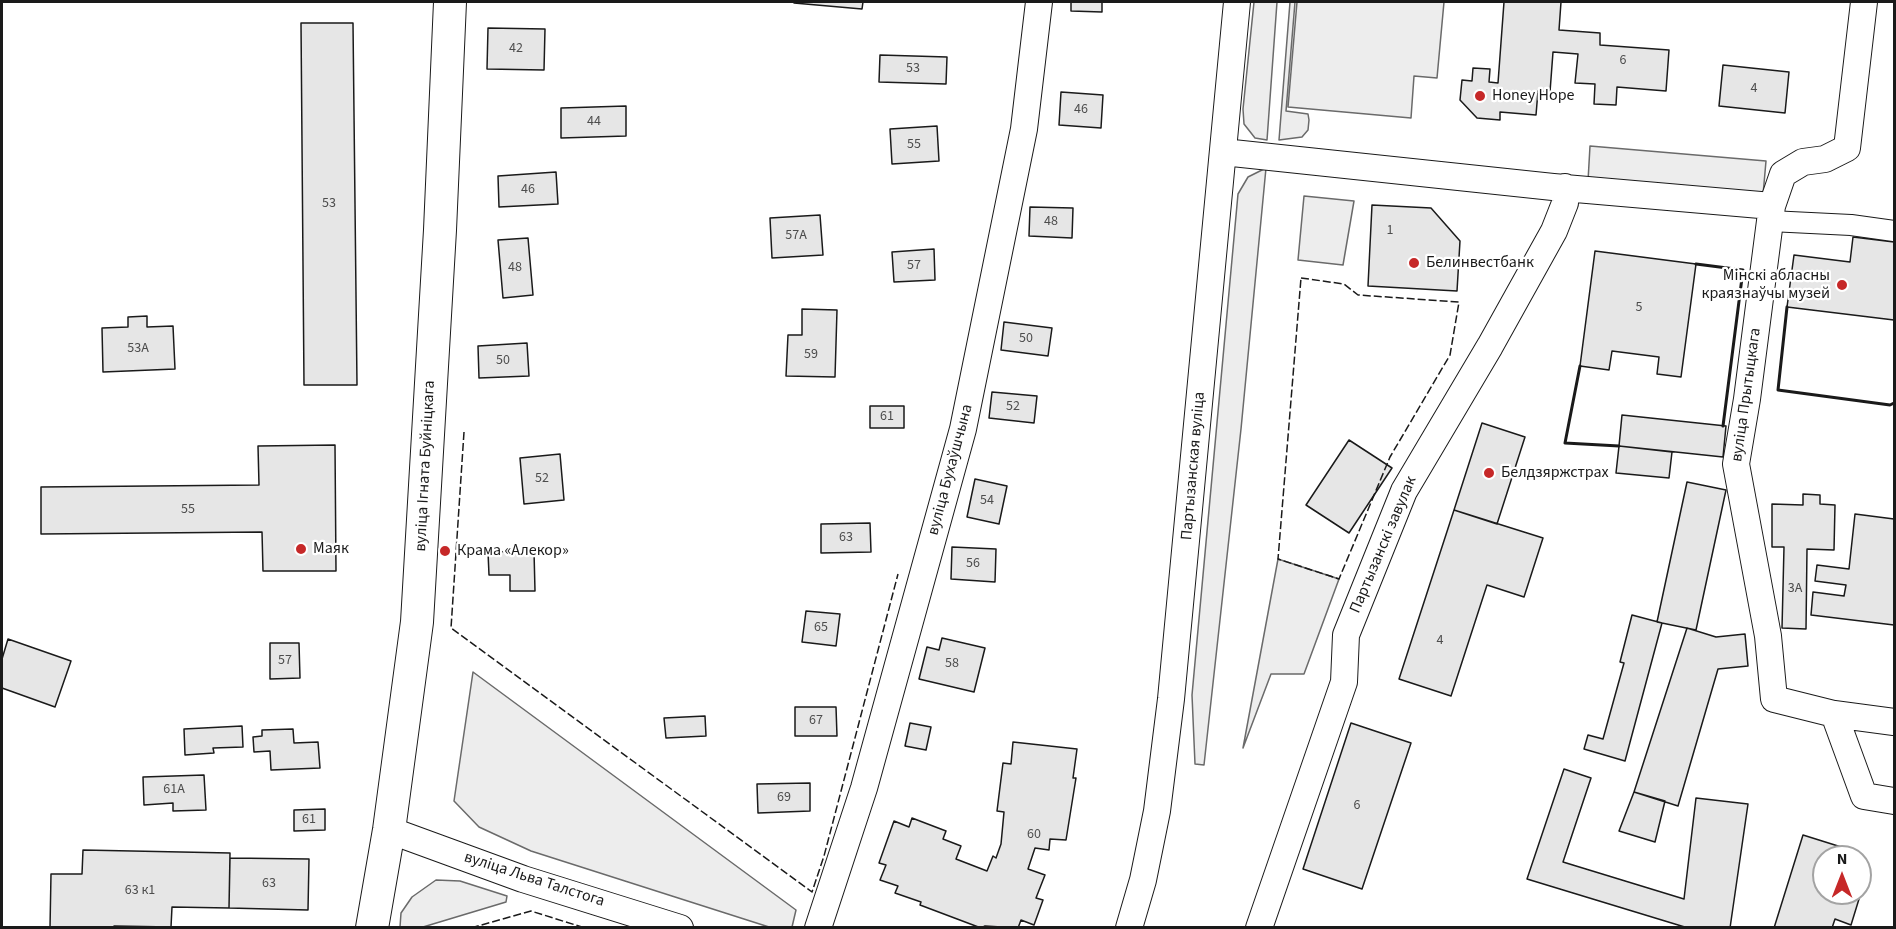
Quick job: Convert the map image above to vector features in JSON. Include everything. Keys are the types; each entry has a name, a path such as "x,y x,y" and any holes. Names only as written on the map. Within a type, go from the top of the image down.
{"street":[{"name":"вуліца Ігната Буйніцкага","path":"372,927 389,830 417,622 440,230 450,2"},
{"name":"вуліца Бухаўшчына","path":"818,927 864,788 963,429 1024,129 1039,2"},
{"name":"Партызанская вуліца","path":"1129,927 1143,879 1157,811 1170,710 1237,2"},
{"name":"вуліца Прытыцкага","path":"1864,2 1846,148 1825,159 1803,162 1783,174 1771,213 1747,399 1736,464 1768,636 1774,699 1834,714 1894,722"},
{"path":"1223,152 1565,187 1894,231"},
{"name":"Партызанскі завулак","path":"1259,927 1344,682 1346,635 1404,491 1554,231 1565,203 1565,187"},
{"path":"1834,714 1864,796 1894,801"},
{"name":"вуліца Льва Талстога","path":"389,830 523,879 680,927"}],"shaded area":[{"path":"1254,2 1277,2 1267,140 1255,138 1244,124 1243,109"},
{"path":"1290,2 1295,2 1286,111 1308,114 1309,120 1308,130 1302,137 1279,140"},
{"path":"1297,2 1444,2 1437,78 1414,76 1411,118 1288,107"},
{"path":"1590,146 1766,161 1763,195 1588,181"},
{"path":"1266,168 1241,429 1204,765 1195,764 1192,695 1238,194 1248,177"},
{"path":"1304,196 1354,201 1343,265 1298,260"},
{"path":"1278,559 1339,579 1304,674 1271,674 1243,748"},
{"path":"473,672 796,910 792,927 769,927 531,851 479,827 454,801"},
{"path":"436,880 460,881 507,896 506,902 423,927 400,927 401,913 412,897"}],"building":[{"path":"794,2 863,2 862,9"},
{"path":"1071,2 1102,2 1102,12 1071,11"},
{"path":"1504,2 1561,2 1559,30 1600,33 1600,45 1669,50 1666,91 1617,87 1616,105 1594,104 1595,84 1575,83 1578,54 1553,52 1550,92 1538,91 1536,115 1500,112 1500,120 1477,118 1460,100 1462,80 1472,81 1473,68 1490,69 1489,82 1498,83"},
{"path":"301,23 353,23 357,385 304,385"},
{"path":"488,28 545,29 544,70 487,69"},
{"path":"880,55 947,57 946,84 879,82"},
{"path":"1723,65 1789,72 1785,113 1719,106"},
{"path":"1061,92 1103,95 1101,128 1059,125"},
{"path":"626,106 626,136 561,138 561,108"},
{"path":"937,126 939,161 892,164 890,129"},
{"path":"556,172 558,204 499,207 498,176"},
{"name":"Белинвестбанк","path":"1372,205 1431,208 1460,241 1457,291 1368,286"},
{"path":"1030,207 1073,208 1072,238 1029,236"},
{"path":"820,215 823,255 772,258 770,218"},
{"name":"Мінскі абласны краязнаўчы музей","path":"1853,237 1894,242 1894,320 1787,307 1794,255 1850,262"},
{"path":"528,238 533,295 503,298 498,240"},
{"path":"934,249 935,280 894,282 892,252"},
{"path":"1595,251 1696,264 1681,377 1657,374 1659,357 1612,351 1609,370 1580,366"},
{"path":"802,309 837,310 835,377 786,376 788,335 802,335"},
{"path":"147,316 147,327 173,326 175,369 103,372 102,328 128,327 128,317"},
{"path":"1004,322 1052,328 1048,356 1001,350"},
{"path":"527,343 529,376 479,378 478,346"},
{"path":"992,392 1037,396 1034,423 989,418"},
{"path":"870,406 904,406 904,428 870,428"},
{"path":"1622,415 1726,426 1723,457 1619,446"},
{"name":"Белдзяржстрах","path":"1482,423 1525,437 1497,524 1454,510"},
{"path":"1349,440 1392,468 1349,533 1306,505"},
{"path":"335,445 336,571 263,571 262,532 41,534 41,487 259,485 258,446"},
{"path":"1619,446 1672,452 1669,478 1616,473"},
{"path":"560,454 564,500 524,504 520,458"},
{"path":"975,479 1007,486 999,524 967,517"},
{"path":"1687,482 1726,490 1696,630 1657,622"},
{"path":"1803,494 1820,495 1820,504 1835,505 1834,550 1807,549 1806,629 1782,628 1784,547 1772,547 1772,504 1803,505"},
{"path":"1454,510 1543,538 1524,597 1487,585 1451,696 1399,679"},
{"path":"1855,514 1894,519 1894,625 1811,615 1813,592 1844,596 1846,585 1815,581 1817,565 1849,569"},
{"path":"870,523 871,552 821,553 821,524"},
{"path":"952,547 996,549 995,582 951,579"},
{"path":"534,551 535,591 510,591 510,575 489,575 488,552"},
{"path":"806,611 840,614 836,646 802,642"},
{"path":"1632,615 1662,623 1625,761 1584,749 1588,735 1603,739 1624,663 1620,662"},
{"path":"1687,628 1716,637 1745,634 1748,666 1718,669 1678,806 1634,792"},
{"path":"942,638 985,648 974,692 919,679 927,647 939,650"},
{"path":"8,639 71,661 55,707 2,688 2,659"},
{"path":"270,643 299,643 300,678 270,679"},
{"path":"795,707 836,707 837,736 795,736"},
{"path":"705,716 706,736 666,738 664,718"},
{"path":"910,723 931,727 926,750 905,746"},
{"path":"1351,723 1411,743 1362,889 1303,869"},
{"path":"242,726 243,747 213,748 214,753 185,755 184,729"},
{"path":"293,729 294,743 318,742 320,768 271,770 270,751 254,752 253,737 262,736 262,730"},
{"path":"1013,742 1077,749 1073,778 1076,778 1066,840 1050,839 1049,850 1035,848 1028,869 1045,875 1036,898 1043,900 1034,925 1021,920 1018,928 985,926 981,928 920,905 921,902 895,893 898,886 880,880 886,865 879,863 894,821 909,827 912,818 946,831 943,839 961,846 956,859 987,871 993,856 996,858 1001,844 1004,812 997,811 1003,763 1011,764"},
{"path":"1564,769 1591,778 1563,862 1684,899 1696,798 1748,804 1730,928 1688,928 1527,879"},
{"path":"204,775 206,810 173,811 173,803 144,805 143,777"},
{"path":"810,783 810,811 758,813 757,784"},
{"path":"1634,792 1665,801 1655,842 1619,831"},
{"path":"325,809 325,830 294,831 294,810"},
{"path":"1803,835 1835,845 1812,845 1812,905 1857,905 1851,925 1835,919 1832,928 1774,928"},
{"path":"83,850 230,853 229,908 172,907 171,927 50,928 51,874 82,874"},
{"path":"230,858 309,859 308,910 229,908"}],"fence":[{"path":"1301,278 1344,284 1358,295 1459,302 1450,355 1390,457 1339,579 1278,559 1301,278"},
{"path":"464,432 451,628 812,892 824,856 898,574"},
{"path":"471,928 531,911 585,928"}],"wall":[{"path":"1696,264 1743,270 1723,426"},
{"path":"1787,307 1778,390 1890,405 1894,403"},
{"path":"1580,366 1565,443 1619,446"}],"place":[{"name":"Honey Hope","path":"1480,96"},
{"name":"Белинвестбанк","path":"1414,263"},
{"name":"Мінскі абласны краязнаўчы музей","path":"1842,285"},
{"name":"Белдзяржстрах","path":"1489,473"},
{"name":"Маяк","path":"301,549"},
{"name":"Крама «Алекор»","path":"445,551"}]}
